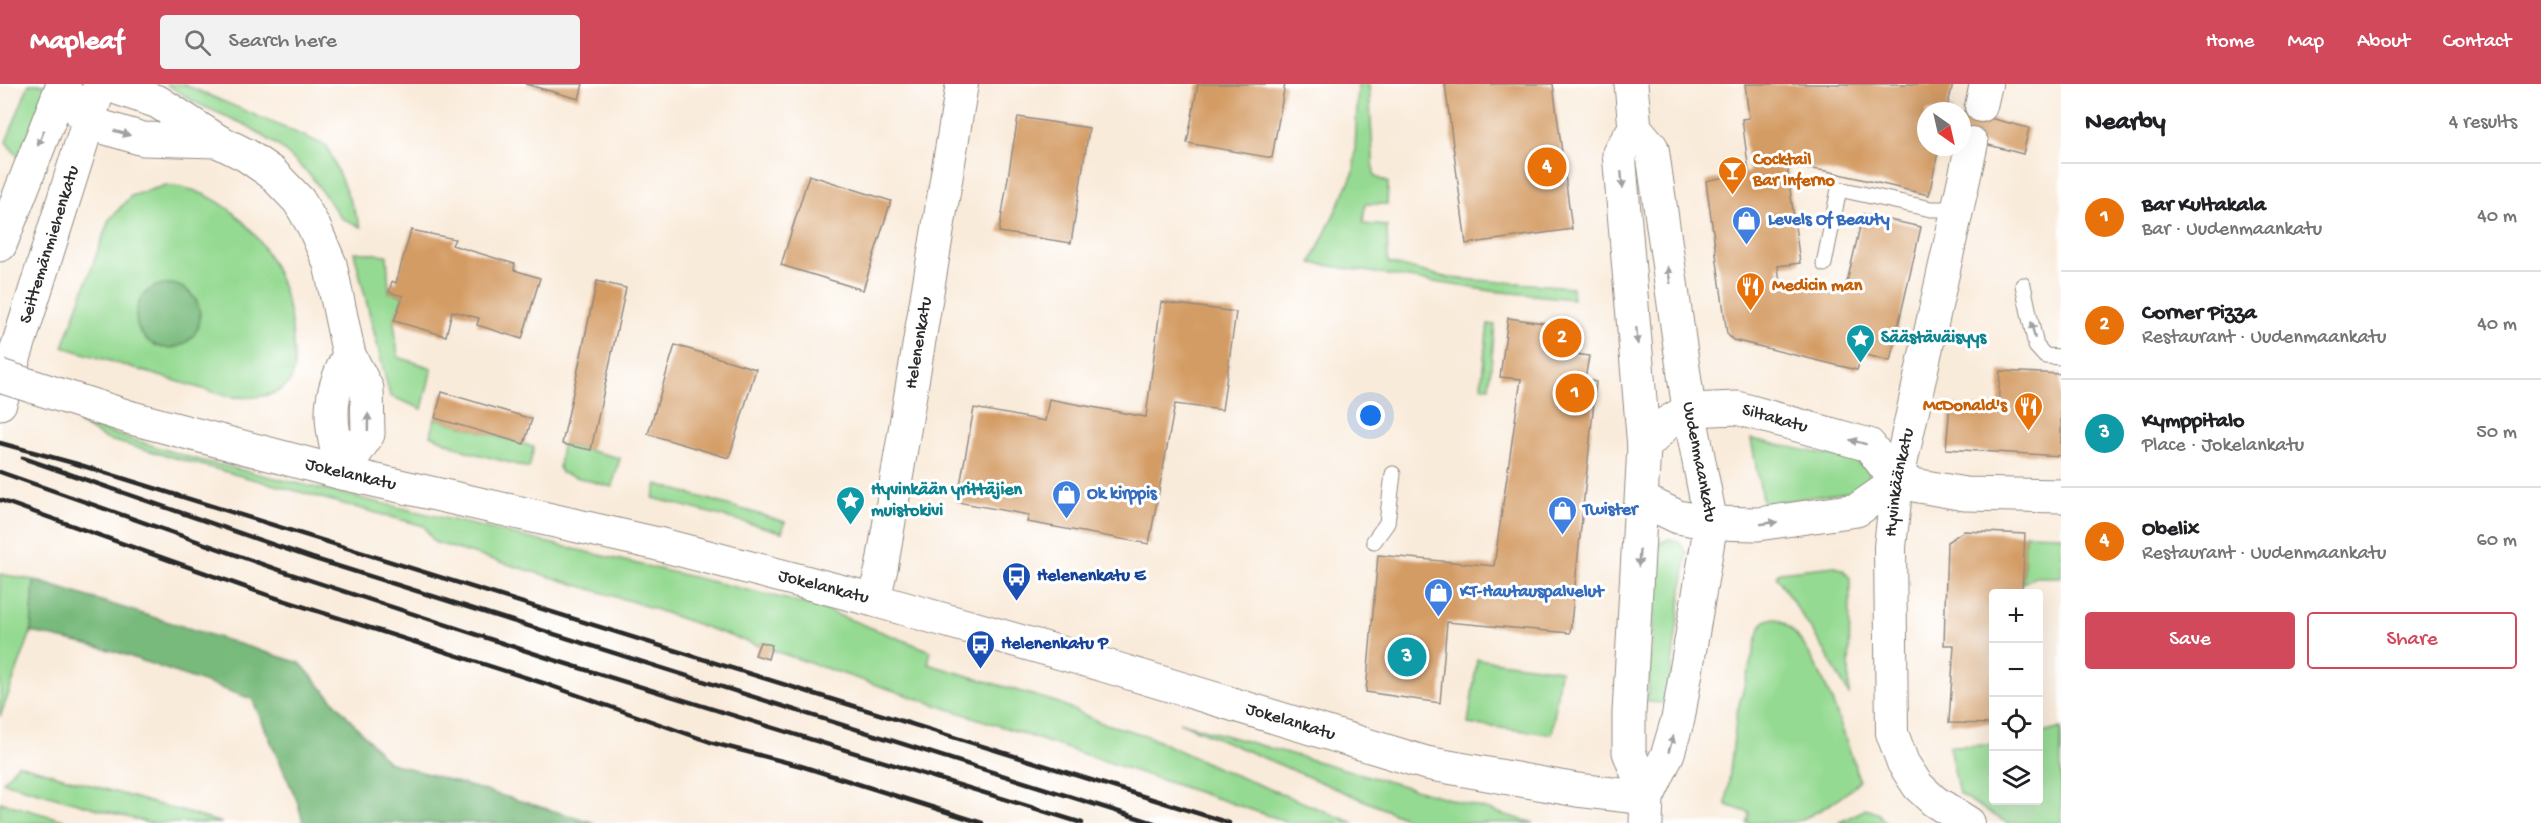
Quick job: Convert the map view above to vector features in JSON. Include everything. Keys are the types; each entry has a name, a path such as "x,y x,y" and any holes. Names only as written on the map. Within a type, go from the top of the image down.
{"street":[{"name":"Seittemänmiehenkatu","path":"0,403 100,84"},
{"path":"105,84 158,102 218,141 246,155 272,173 299,201 314,227 330,264 349,355 336,380 330,419 342,473"},
{"name":"Helenenkatu","path":"874,600 882,566 962,84"},
{"path":"1631,84 1635,128 1619,153 1644,447 1629,752 1646,810"},
{"path":"71,85 89,123 143,139 218,141"},
{"path":"0,245 71,85"},
{"name":"Uudenmaankatu","path":"1635,128 1652,148 1689,410 1711,523 1678,718 1668,753 1646,810"},
{"name":"Hyvinkäänkatu","path":"1969,823 1934,801 1918,786 1903,764 1892,733 1890,547 1898,482 1972,143"},
{"name":"Jokelankatu","path":"0,376 132,418 342,473 658,544 874,600 1100,664 1426,763 1577,790 1646,810"},
{"name":"Siltakatu","path":"1689,410 1737,408 1869,445 1898,482"},
{"path":"1644,447 1667,423 1689,410"},
{"path":"1643,500 1678,517 1711,523 1758,524 1857,510 1898,482 1965,494 2061,496"}],"lane":[{"path":"1824,264 1839,189 1931,209 1957,209"},
{"path":"2023,285 2036,346 2045,356 2061,357"},
{"path":"1374,541 1387,522 1393,474"}],"green space":[{"path":"29,84 50,84 19,158 6,142"},
{"path":"166,84 183,84 327,146 361,227 341,218 311,176 280,147 248,126 196,103"},
{"path":"1358,84 1369,84 1374,175 1388,183 1387,204 1365,204 1363,224 1387,226 1388,263 1449,278 1572,287 1573,299 1492,291 1311,263 1354,172"},
{"path":"166,185 194,190 218,202 239,218 257,238 272,262 290,314 294,367 292,377 285,387 260,396 226,396 63,347 109,220 131,196","holes":["164,284 185,289 141,332 138,324 138,309 140,302 149,292"]},
{"path":"354,252 387,255 389,292 403,296 394,321 398,357 432,368 422,409 390,396"},
{"path":"168,284 186,290 194,298 200,316 194,334 186,342 168,348 150,342 142,334 136,316 142,298 150,290"},
{"path":"1488,324 1495,325 1489,387 1481,386"},
{"path":"435,418 534,447 529,468 466,451 431,435"},
{"path":"79,423 195,459 815,606 931,651 928,664 1059,703 1099,722 1145,735 1220,769 1354,823 1291,823 771,650 771,645 760,642 759,646 640,604 434,542 424,526 106,439"},
{"path":"1751,439 1856,461 1869,472 1870,483 1861,490 1763,504"},
{"path":"562,444 620,458 612,487 561,473 559,467"},
{"path":"657,484 785,522 782,532 653,498"},
{"path":"2025,534 2061,535 2061,577 2035,577 2023,583"},
{"path":"1669,539 1678,541 1687,553 1667,703 1647,702 1659,544"},
{"path":"1835,566 1844,570 1850,578 1849,695 1822,646 1776,576 1779,572"},
{"path":"0,574 34,580 31,632 0,717"},
{"path":"34,580 300,663 388,762 595,823 303,823 298,803 252,699 114,651 31,632"},
{"path":"1774,618 1789,627 1803,644 1815,665 1827,689 1859,779 1840,798 1794,822 1747,823 1750,813 1726,805 1737,712 1760,628 1765,621"},
{"path":"1477,659 1560,670 1552,734 1468,724"},
{"path":"1179,722 1182,723 1534,823 1417,823"},
{"path":"2061,728 2061,823 2007,823 1959,794 1949,746 1989,745 1989,805 2043,805 2043,733"},
{"path":"18,764 222,823 148,823 3,782"},
{"path":"0,802 74,823 12,823 0,820"},
{"path":"1866,809 1878,813 1886,823 1838,823"}],"building":[{"path":"525,84 583,84 579,99"},
{"path":"1198,84 1285,84 1272,158 1187,143"},
{"path":"1445,84 1553,84 1572,229 1466,244"},
{"path":"1745,84 1953,84 1948,102 1917,102 1917,156 1937,156 1929,195 1827,171 1787,166 1800,263 1778,266 1780,284 1797,287 1796,282 1844,295 1863,214 1921,227 1890,361 1862,354 1857,370 1733,340 1727,334 1706,181 1749,172 1742,119 1749,118"},
{"path":"1971,113 2029,128 2023,154 1971,140"},
{"path":"1018,117 1089,128 1071,243 999,232"},
{"path":"809,175 891,201 863,290 781,265"},
{"path":"411,230 455,239 452,245 515,264 514,270 540,278 522,339 477,325 479,318 452,311 446,336 394,321 403,296 389,292 392,281 396,283"},
{"path":"597,281 626,288 591,450 562,444"},
{"path":"1161,302 1236,312 1222,410 1175,404 1149,544 1027,522 1029,515 957,502 974,408 1045,421 1049,399 1146,417"},
{"path":"1508,318 1579,328 1576,354 1589,356 1585,379 1596,382 1570,633 1447,622 1440,703 1366,692 1378,555 1494,566 1521,379 1500,377"},
{"path":"675,345 756,369 729,458 648,434"},
{"name":"McDonald's","path":"2000,371 2061,374 2061,456 1946,449 1950,405 1998,409"},
{"path":"442,392 532,419 524,444 435,418"},
{"path":"1964,531 2025,534 2022,589 1989,589 1989,724 1949,723 1954,645 1944,645 1947,542"},
{"path":"760,642 772,645 768,659 755,655"}],"railway":[{"path":"0,443 77,464 1229,823"},
{"path":"23,458 312,558 1154,823"},
{"path":"0,472 279,570 554,660 1082,823"},
{"path":"0,500 270,596 546,684 713,743 801,766 982,823"}],"place":[{"name":"Obelix","path":"1547,167"},
{"name":"Cocktail Bar Inferno","path":"1732,196"},
{"name":"Levels Of Beauty","path":"1747,246"},
{"name":"Medicin man","path":"1751,312"},
{"name":"Corner Pizza","path":"1562,338"},
{"name":"Säästäväisyys","path":"1860,364"},
{"name":"Bar Kultakala","path":"1575,393"},
{"name":"McDonald's","path":"2028,432"},
{"name":"Ok kirppis","path":"1066,520"},
{"name":"Hyvinkään yrittäjien muistokivi","path":"850,526"},
{"name":"Twister","path":"1562,536"},
{"name":"Helenenkatu E","path":"1016,602"},
{"name":"KT-Hautauspalvelut","path":"1439,618"},
{"name":"Kymppitalo","path":"1407,657"},
{"name":"Helenenkatu P","path":"980,670"}]}
